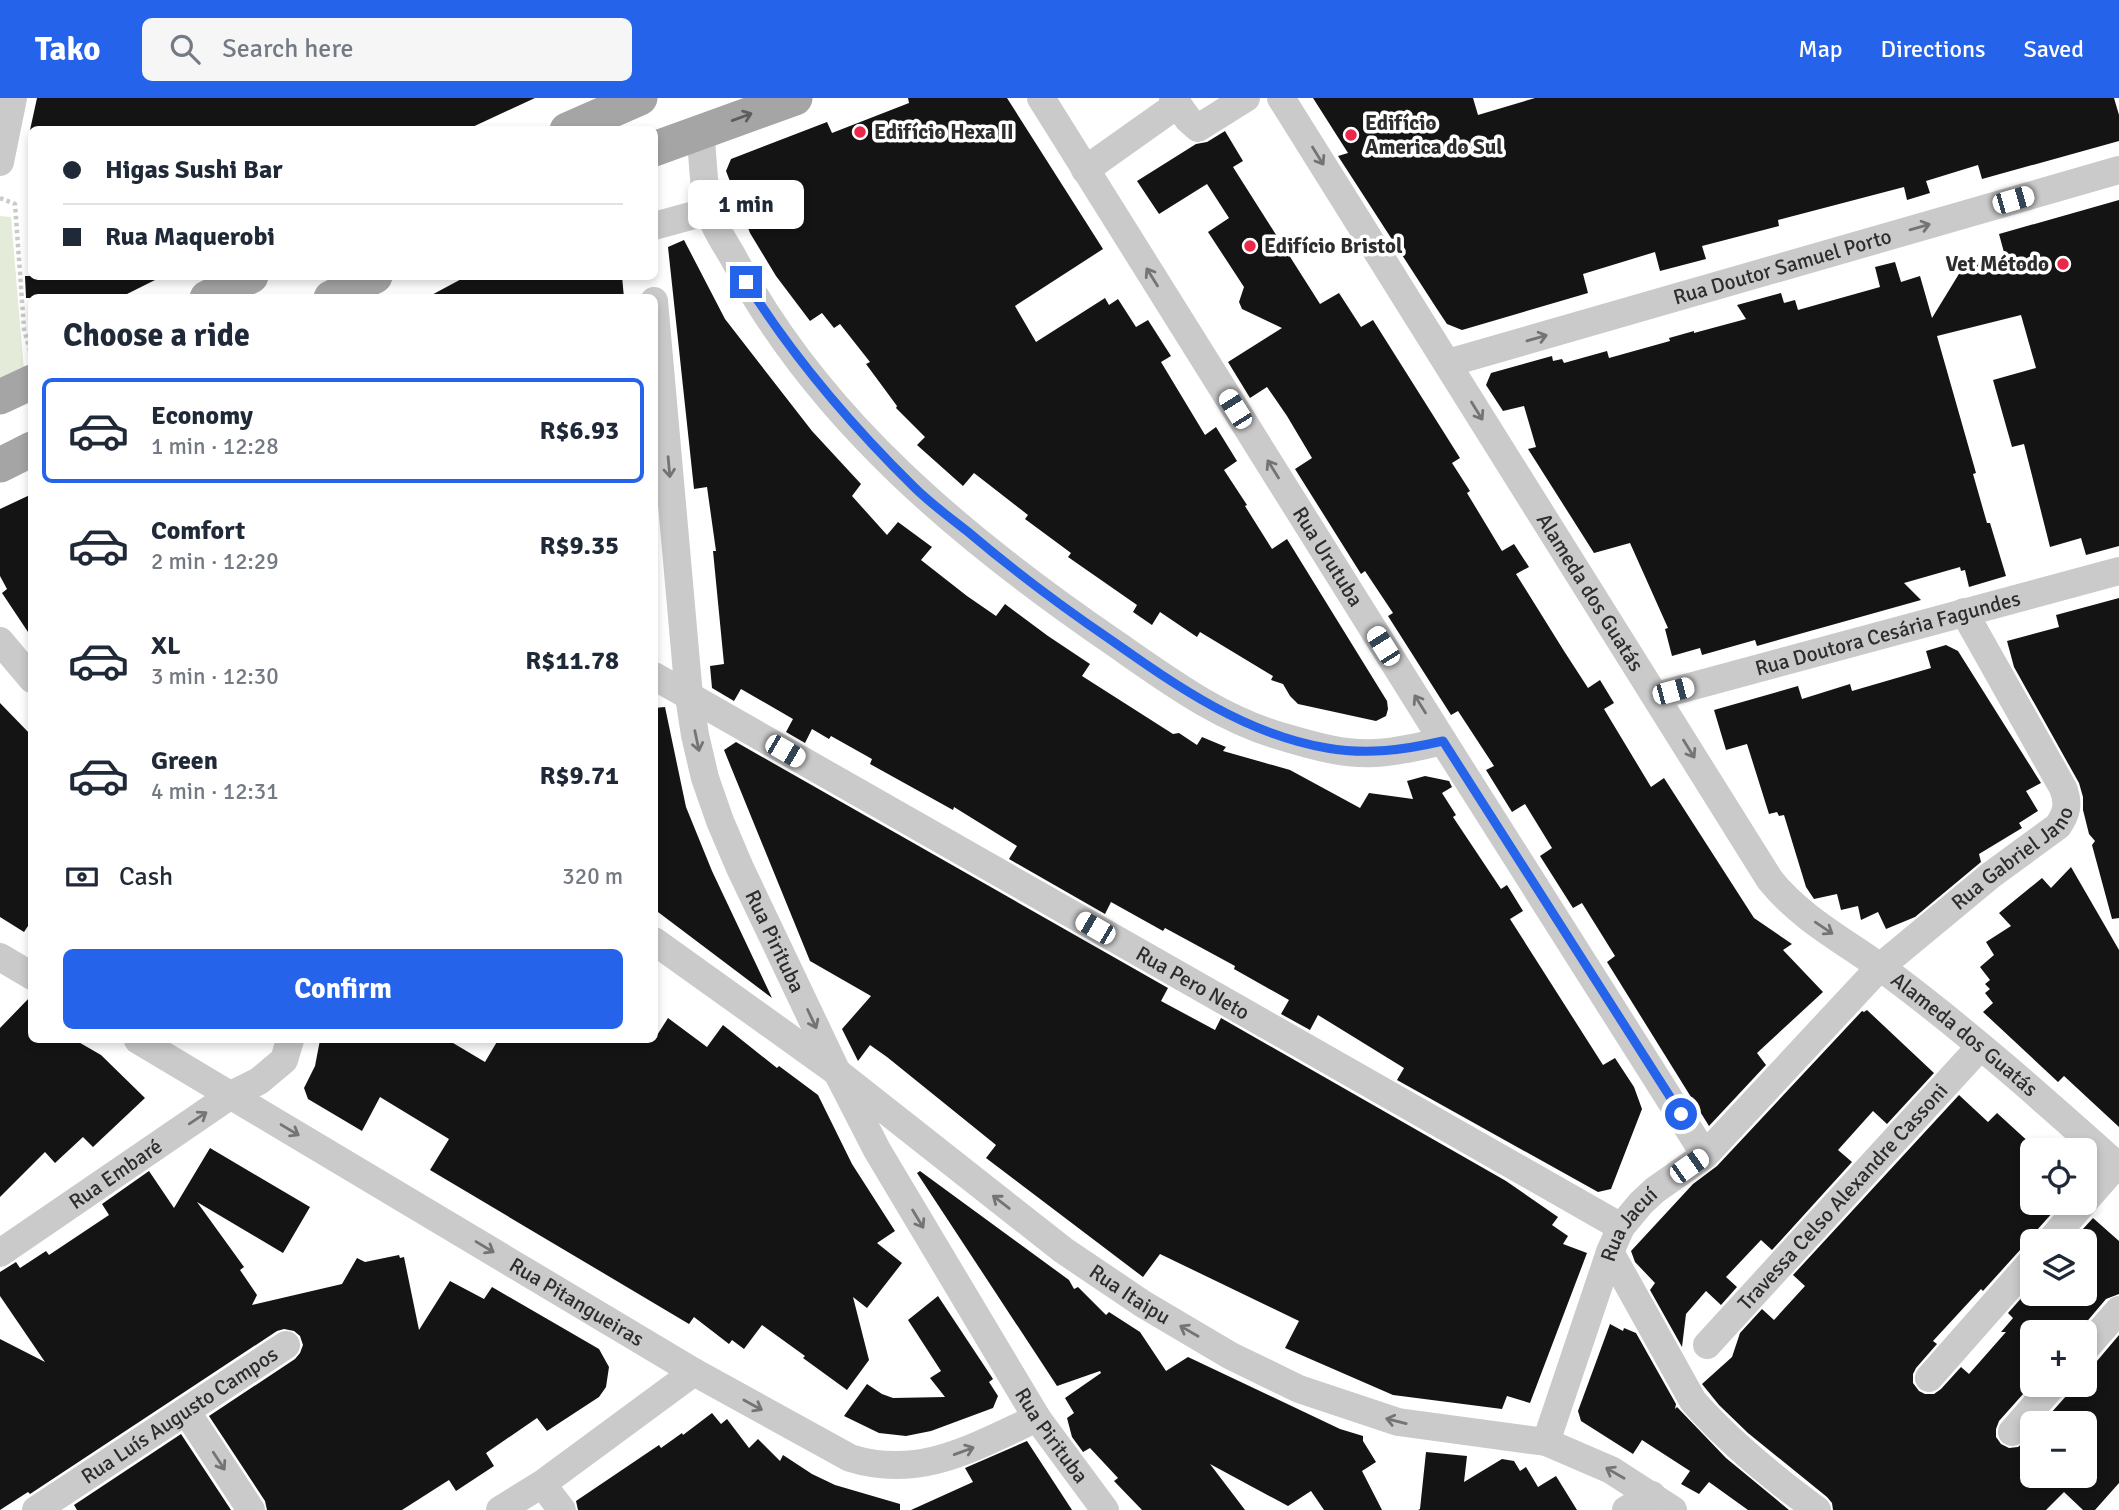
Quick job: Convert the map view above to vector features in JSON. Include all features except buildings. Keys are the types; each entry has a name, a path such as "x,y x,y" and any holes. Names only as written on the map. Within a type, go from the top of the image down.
{"main road":[{"path":"576,126 640,98"},
{"path":"658,147 795,98"},
{"path":"215,294 243,280"},
{"path":"339,294 367,280"},
{"path":"0,397 28,384"},
{"path":"0,465 28,451"}],"street":[{"name":"Rua Urutuba","path":"1041,98 1443,741 1706,1155"},
{"path":"1085,170 1165,104 1198,128 1246,98"},
{"name":"Alameda dos Guatás","path":"1281,98 1770,880 1799,911 1880,967 1980,1047 2118,1165"},
{"path":"0,162 11,107"},
{"path":"701,131 709,211 746,282 773,325 836,405 915,489 992,552 1089,625 1185,692 1245,724 1285,738 1328,748 1373,753 1443,741"},
{"name":"Rua Doutor Samuel Porto","path":"1448,363 2119,170"},
{"path":"658,225 709,211"},
{"name":"Rua Pirituba","path":"658,344 689,696 705,778 720,821 837,1072 877,1150 1037,1418 1105,1510"},
{"name":"Rua Doutora Cesária Fagundes","path":"1656,696 2119,571"},
{"name":"Rua Gabriel Jano","path":"1880,967 1991,875 2057,826 2067,807 2067,798 2056,776 1964,612"},
{"path":"0,641 28,674"},
{"name":"Rua Pero Neto","path":"658,678 1616,1239"},
{"name":"Rua Itaipu","path":"658,944 837,1072 1063,1250 1143,1304 1231,1356 1298,1389 1398,1422 1546,1442 1611,1470 1662,1503"},
{"path":"0,957 28,974"},
{"name":"Rua Jacuí","path":"1546,1442 1616,1239 1654,1190 1706,1155 1880,967"},
{"name":"Rua Pitangueiras","path":"143,1043 694,1372 850,1458 873,1465 904,1467 926,1463 966,1451 1037,1418"},
{"name":"Rua Embaré","path":"0,1253 231,1095 259,1082 284,1060 289,1043"},
{"name":"Travessa Celso Alexandre Cassoni","path":"1707,1345 1980,1047"},
{"path":"2097,1188 2118,1165"},
{"path":"2060,1229 2073,1215"},
{"path":"1616,1239 1693,1401 1710,1421 1764,1471 1817,1510"},
{"path":"1929,1378 2020,1275"},
{"path":"2097,1335 2119,1310"},
{"name":"Rua Luís Augusto Campos","path":"36,1510 286,1345"},
{"path":"500,1510 542,1484 694,1372"},
{"path":"2012,1432 2043,1397"},
{"path":"186,1411 251,1510"},
{"path":"542,1484 562,1510"},
{"path":"1626,1510 1662,1503"}],"path":[{"path":"0,198 15,204 24,329 28,342"}],"green space":[{"path":"0,216 11,217 24,370 0,382"}],"place":[{"name":"Edifício Hexa II","path":"860,132"},
{"name":"Edifício America do Sul","path":"1351,135"},
{"name":"Edifício Bristol","path":"1250,246"},
{"name":"Vet Método","path":"2063,264"}],"route":[{"path":"746,282 773,325 836,405 915,489 992,552 1089,625 1185,692 1245,724 1285,738 1328,748 1373,753 1443,741 1681,1114"}]}
